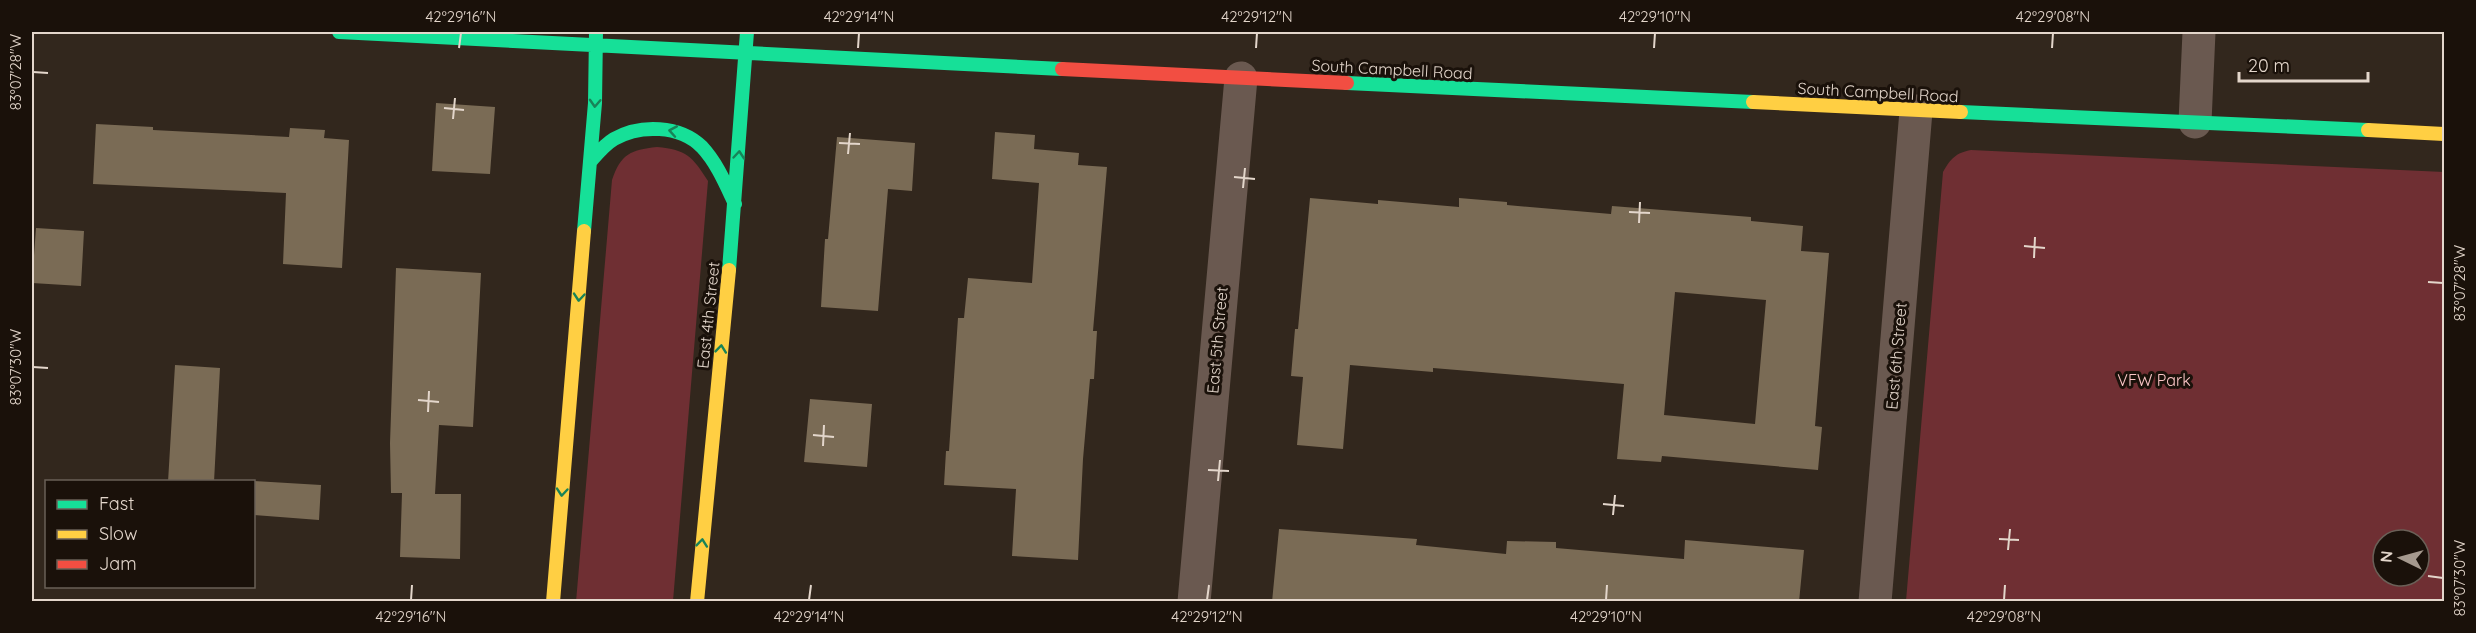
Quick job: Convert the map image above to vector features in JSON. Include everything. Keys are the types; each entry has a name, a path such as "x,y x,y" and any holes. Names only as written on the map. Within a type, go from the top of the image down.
{"street":[{"name":"South Campbell Road","path":"339,32 596,38 747,52 1241,78 2445,134"},
{"name":"East 4th Street","path":"697,602 735,204 747,32"},
{"path":"2195,122 2199,32"},
{"path":"553,602 590,162 596,38"},
{"name":"East 5th Street","path":"1194,602 1241,78"},
{"name":"East 6th Street","path":"1875,602 1916,111"},
{"path":"590,162 608,142 630,132 659,128 684,132 705,150 720,173 735,204"}],"green space":[{"path":"657,147 682,152 688,156 708,181 673,601 576,602 612,180 619,164 628,155"},
{"name":"VFW Park","path":"1971,150 2444,172 2444,601 1906,601 1943,172 1958,155"}],"building":[{"path":"436,103 495,107 490,174 432,171"},
{"path":"96,124 153,127 153,130 289,137 290,128 325,130 324,138 349,140 342,268 283,264 286,193 93,184"},
{"path":"995,132 1035,135 1034,149 1079,153 1078,165 1107,167 1093,331 1097,331 1094,379 1090,379 1078,560 1012,556 1016,489 944,485 946,451 949,451 958,318 964,318 968,278 1032,283 1039,183 992,179"},
{"path":"837,137 915,143 912,191 888,189 878,311 821,307 825,239 828,239"},
{"path":"1310,198 1378,204 1378,200 1459,207 1459,198 1507,202 1507,205 1611,214 1612,206 1751,217 1751,221 1803,226 1801,251 1829,253 1815,426 1822,427 1818,470 1662,456 1661,462 1617,459 1624,384 1433,368 1433,372 1350,365 1343,449 1297,445 1303,377 1291,376 1295,329 1298,329","holes":["1675,292 1766,300 1755,424 1664,415"]},
{"path":"36,228 84,231 81,286 32,283"},
{"path":"396,268 481,273 473,427 439,425 435,494 461,494 460,559 400,557 402,493 391,493 390,443"},
{"path":"175,365 220,368 214,480 168,480"},
{"path":"810,399 872,404 867,467 804,462"},
{"path":"255,481 321,485 319,520 255,515"},
{"path":"1279,529 1417,539 1416,545 1506,554 1507,541 1556,542 1556,548 1684,559 1685,540 1804,550 1799,602 1272,602"}],"traffic: fast":[{"path":"339,32 1062,69"},
{"path":"584,231 595,103 596,32"},
{"path":"729,270 747,32"},
{"path":"1347,83 1753,102"},
{"path":"1961,112 2368,130"},
{"path":"590,162 607,144 624,134 647,129 683,134 707,153 717,167 735,204"}],"traffic: slow":[{"path":"1753,102 1961,112"},
{"path":"2368,130 2444,134"},
{"path":"553,602 584,231"},
{"path":"697,602 729,270"}],"traffic: jam":[{"path":"1062,69 1347,83"}]}
